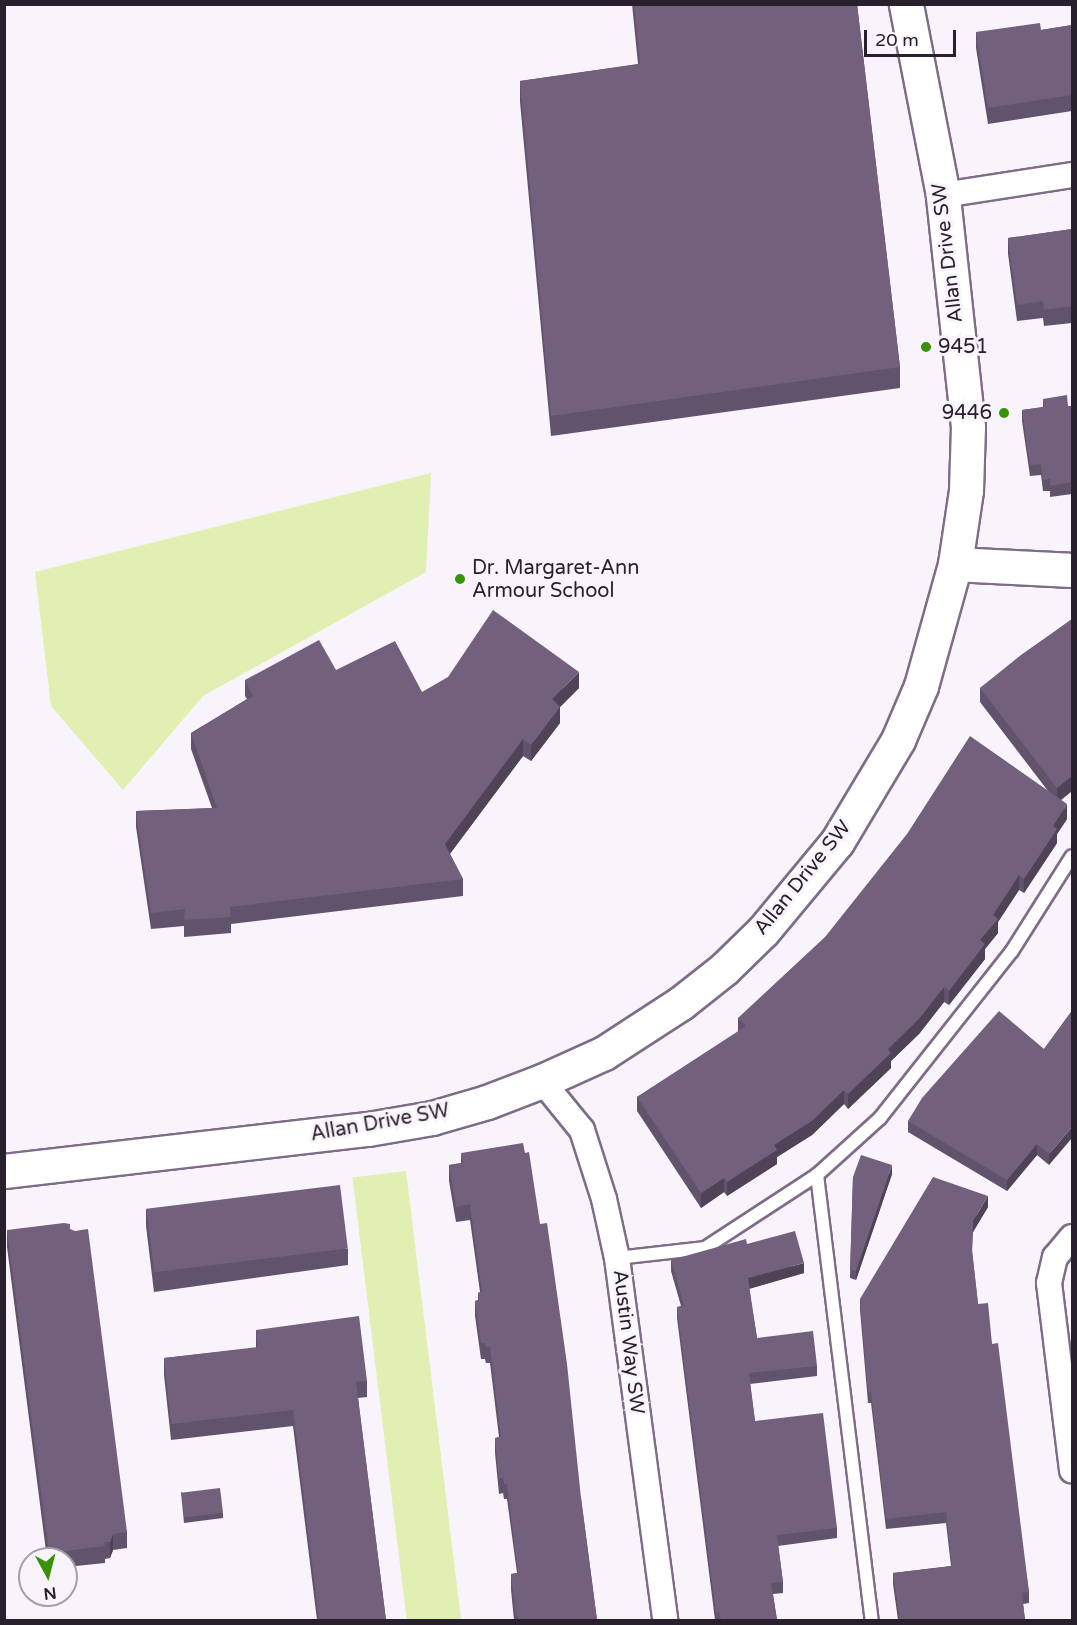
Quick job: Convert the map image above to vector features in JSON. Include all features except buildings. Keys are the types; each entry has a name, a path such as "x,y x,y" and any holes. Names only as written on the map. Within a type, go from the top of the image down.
{"street":[{"name":"Allan Drive SW","path":"4,1171 368,1129 432,1118 487,1102 542,1081 604,1053 640,1032 698,989 763,931 837,842 898,740 917,697 955,564 966,490 968,427 943,195 906,4"},
{"path":"943,195 1072,175"},
{"path":"955,564 1072,570"},
{"name":"Austin Way SW","path":"542,1081 582,1130 604,1199 617,1258 664,1620"},
{"path":"1072,1237 1055,1257 1050,1283 1072,1472"}],"lane":[{"path":"617,1258 705,1248 817,1175 880,1118 1012,951 1072,856"},
{"path":"817,1175 872,1620"}],"green space":[{"path":"431,473 426,572 203,696 123,790 51,706 35,572"},
{"path":"406,1171 461,1620 407,1620 352,1178"}],"place":[{"name":"9451","path":"926,347"},
{"name":"9446","path":"1004,413"},
{"name":"Dr. Margaret-Ann Armour School","path":"460,579"}]}
